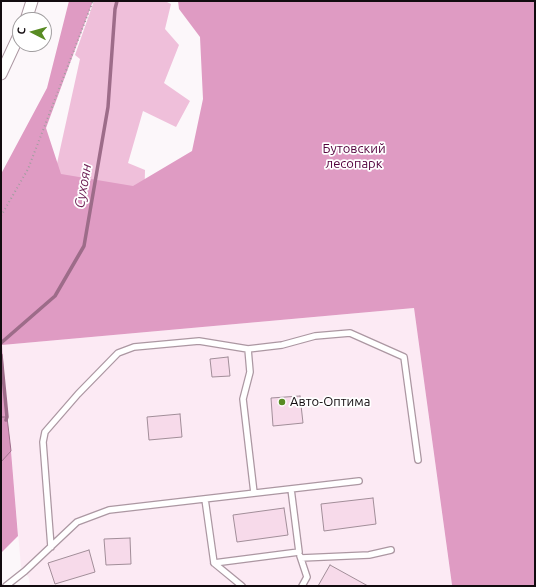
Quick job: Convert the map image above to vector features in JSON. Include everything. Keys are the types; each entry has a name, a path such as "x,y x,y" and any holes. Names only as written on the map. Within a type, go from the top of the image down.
{"street":[{"path":"29,12 32,1"},
{"path":"1,74 12,51"}],"lane":[{"path":"51,547 43,442 45,432 78,394 118,353 134,347 199,341 248,349 282,345 315,336 350,333 404,357 418,460"},
{"path":"248,349 250,372 244,399 254,493"},
{"path":"6,586 25,571 77,522 109,510 359,481"},
{"path":"291,489 299,552 308,577 302,586"},
{"path":"205,499 214,563 242,586"},
{"path":"301,558 369,555 391,550"},
{"path":"214,563 299,552"}],"path":[{"path":"1,216 28,169 93,1"}],"shaded area":[{"path":"94,1 165,1 171,4 165,29 179,45 164,83 190,101 176,127 143,111 128,163 145,170 144,215 50,195 80,59 75,55"},
{"path":"414,308 452,586 30,586 29,578 21,567 2,345"},
{"path":"1,417 7,417 11,451 1,462"}],"green space":[{"name":"Бутовский лесопарк","path":"69,1 93,1 46,128 61,174 133,186 192,151 203,99 200,37 179,9 178,1 535,1 535,586 449,586 452,585 414,308 2,345 7,417 1,417 1,174 47,88"},
{"path":"11,451 18,536 1,553 1,462"}],"building":[{"path":"228,357 230,376 212,377 210,359"},
{"path":"300,396 303,423 273,426 271,398"},
{"path":"180,414 182,437 149,440 147,417"},
{"path":"373,498 376,524 324,531 321,504"},
{"path":"284,508 288,535 237,542 233,515"},
{"path":"130,538 131,564 106,565 104,539"},
{"path":"89,550 95,572 55,584 48,563"},
{"path":"330,565 368,586 318,586"}],"waterway":[{"name":"Сухоян","path":"1,343 55,296 84,246 108,107 115,9 117,1"},
{"name":"Сухоян","path":"1,355 7,417 6,420"}],"place":[{"name":"Авто-Оптима","path":"282,402"}]}
